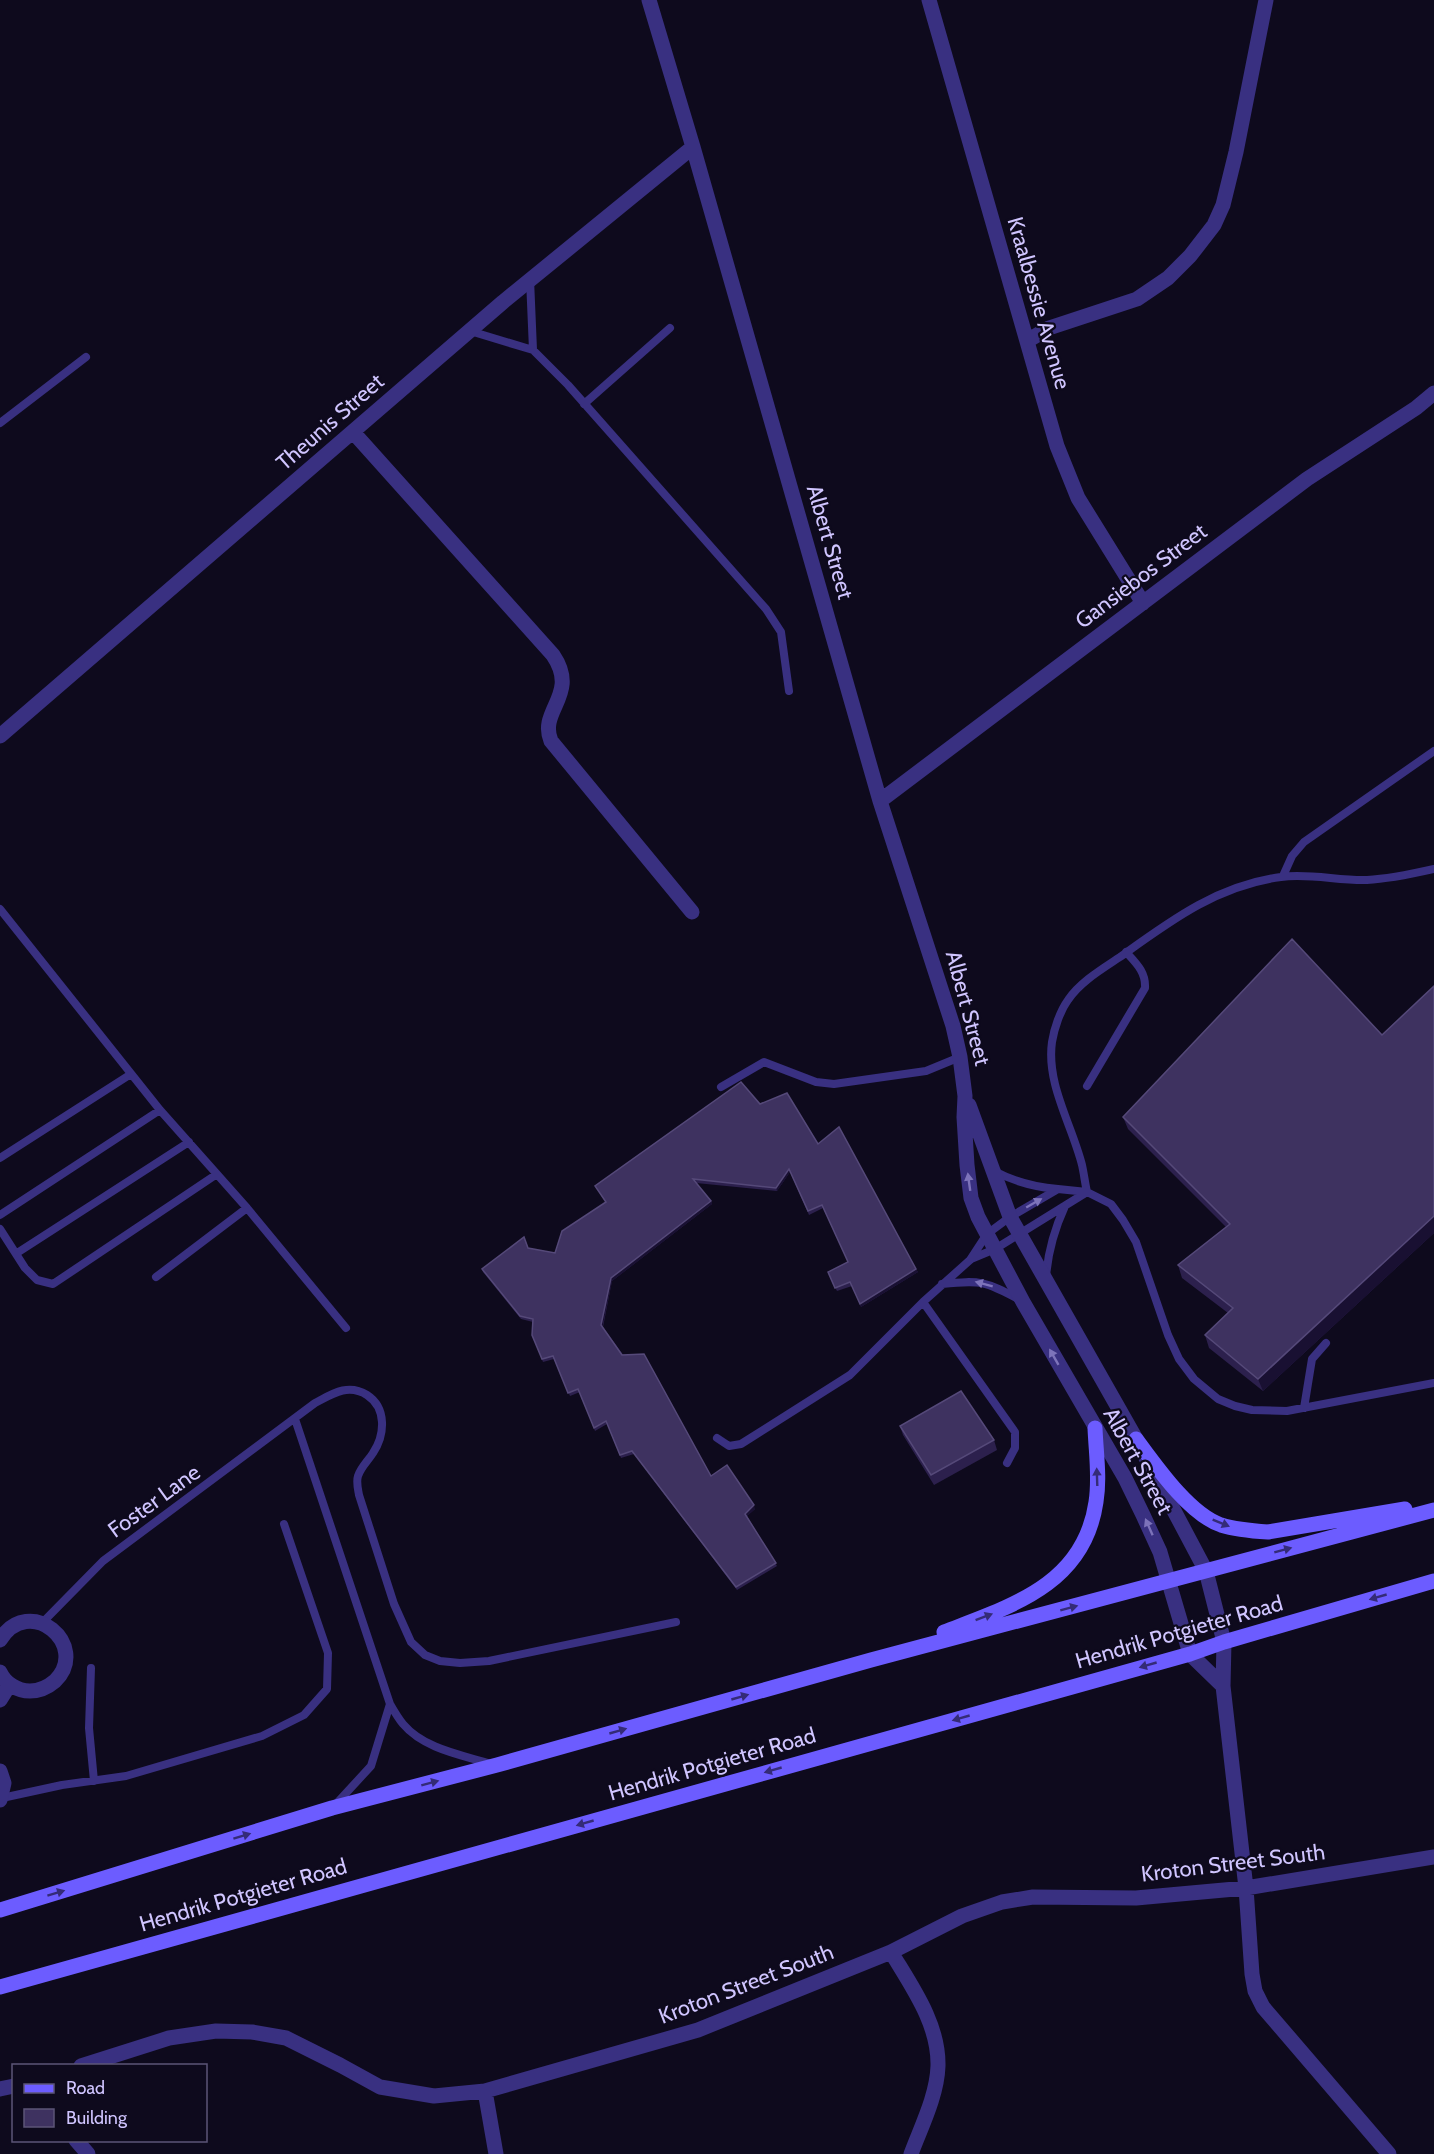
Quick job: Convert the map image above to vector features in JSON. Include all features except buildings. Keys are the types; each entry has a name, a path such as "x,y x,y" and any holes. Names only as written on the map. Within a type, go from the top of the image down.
{"main road":[{"path":"871,1660 1000,1611 1030,1597 1052,1582 1069,1564 1087,1538 1096,1504 1098,1485 1095,1428"},
{"path":"1136,1439 1194,1509 1219,1524 1247,1531 1268,1532 1434,1504"},
{"path":"0,1910 332,1808 497,1765 871,1660 1434,1510"},
{"name":"Hendrik Potgieter Road","path":"0,1987 1190,1654 1434,1581"}],"street":[{"name":"Albert Street","path":"649,0 880,801 945,998 960,1057 965,1096 965,1137 971,1198 978,1217 1023,1302 1125,1478 1143,1515 1160,1552 1190,1654"},
{"name":"Kraalbessie Avenue","path":"929,0 1058,446 1078,498 1143,603"},
{"path":"1027,342 1049,328 1137,299 1168,278 1190,256 1214,225 1223,205 1236,152 1266,0"},
{"name":"Theunis Street","path":"0,736 530,279 693,147"},
{"name":"Gansiebos Street","path":"880,801 1307,479 1416,408 1434,393"},
{"path":"353,432 553,655 564,680 548,728 552,741 692,912"},
{"name":"Albert Street","path":"965,1096 1010,1216 1019,1234 1046,1277 1136,1439 1206,1571 1224,1642 1223,1686 1246,1888 1251,1974 1255,1991 1263,2007 1389,2154"},
{"path":"0,1640 12,1626 21,1622 42,1623 51,1628 64,1645 65,1656 64,1667 59,1677 41,1689 31,1691 20,1689 10,1684 0,1672"},
{"path":"1190,1654 1223,1686"},
{"path":"0,1700 10,1684"},
{"path":"0,1771 4,1783 1,1799"},
{"name":"Kroton Street South","path":"87,2064 169,2038 216,2031 252,2032 286,2038 340,2064 380,2087 434,2096 485,2091 698,2030 891,1952 962,1916 1002,1902 1033,1897 1136,1898 1246,1888 1434,1857"},
{"path":"891,1952 924,2008 935,2040 938,2067 934,2088 910,2154"},
{"path":"485,2091 496,2154"},
{"path":"78,2142 88,2154"}],"lane":[{"path":"530,279 533,350"},
{"path":"584,404 670,328"},
{"path":"470,331 533,350 545,359 774,621 782,632 789,691"},
{"path":"0,423 86,357"},
{"path":"1283,876 1292,856 1304,842 1434,751"},
{"path":"1087,1192 1082,1165 1056,1086 1052,1066 1052,1043 1058,1020 1067,1000 1080,986 1177,916 1213,896 1247,883 1283,876 1367,880 1434,868"},
{"path":"0,909 160,1110 247,1208 346,1328"},
{"path":"1087,1086 1145,988 1146,979 1143,972 1126,952"},
{"path":"722,1087 764,1062 816,1082 834,1084 926,1071 960,1057"},
{"path":"0,1158 131,1074"},
{"path":"0,1215 160,1110"},
{"path":"17,1253 189,1143"},
{"path":"993,1171 1035,1187 1087,1192 1111,1204 1136,1242 1179,1359 1194,1379 1218,1399 1252,1410 1287,1411 1434,1383"},
{"path":"0,1229 25,1268 37,1280 53,1284 217,1174"},
{"path":"717,1438 729,1446 741,1444 838,1384 859,1367 923,1302 970,1260 987,1234 1010,1216 1058,1189"},
{"path":"970,1260 995,1249 1087,1192"},
{"path":"1046,1277 1052,1236 1065,1206"},
{"path":"156,1277 247,1208"},
{"path":"942,1284 981,1282 1023,1302"},
{"path":"923,1302 1015,1431 1015,1448 1007,1463"},
{"path":"1304,1408 1312,1359 1326,1343"},
{"name":"Foster Lane","path":"42,1623 103,1562 315,1403 339,1390 351,1389 366,1394 377,1403 384,1420 374,1452 363,1465 357,1478 359,1495 394,1604 411,1642 425,1655 460,1663 489,1661 676,1622"},
{"path":"295,1419 390,1704 404,1725 422,1740 459,1755 497,1765"},
{"path":"1,1799 62,1785 126,1776 262,1736 304,1715 327,1689 328,1653 284,1524"},
{"path":"91,1668 89,1728 94,1781"},
{"path":"332,1808 371,1766 390,1704"}]}
